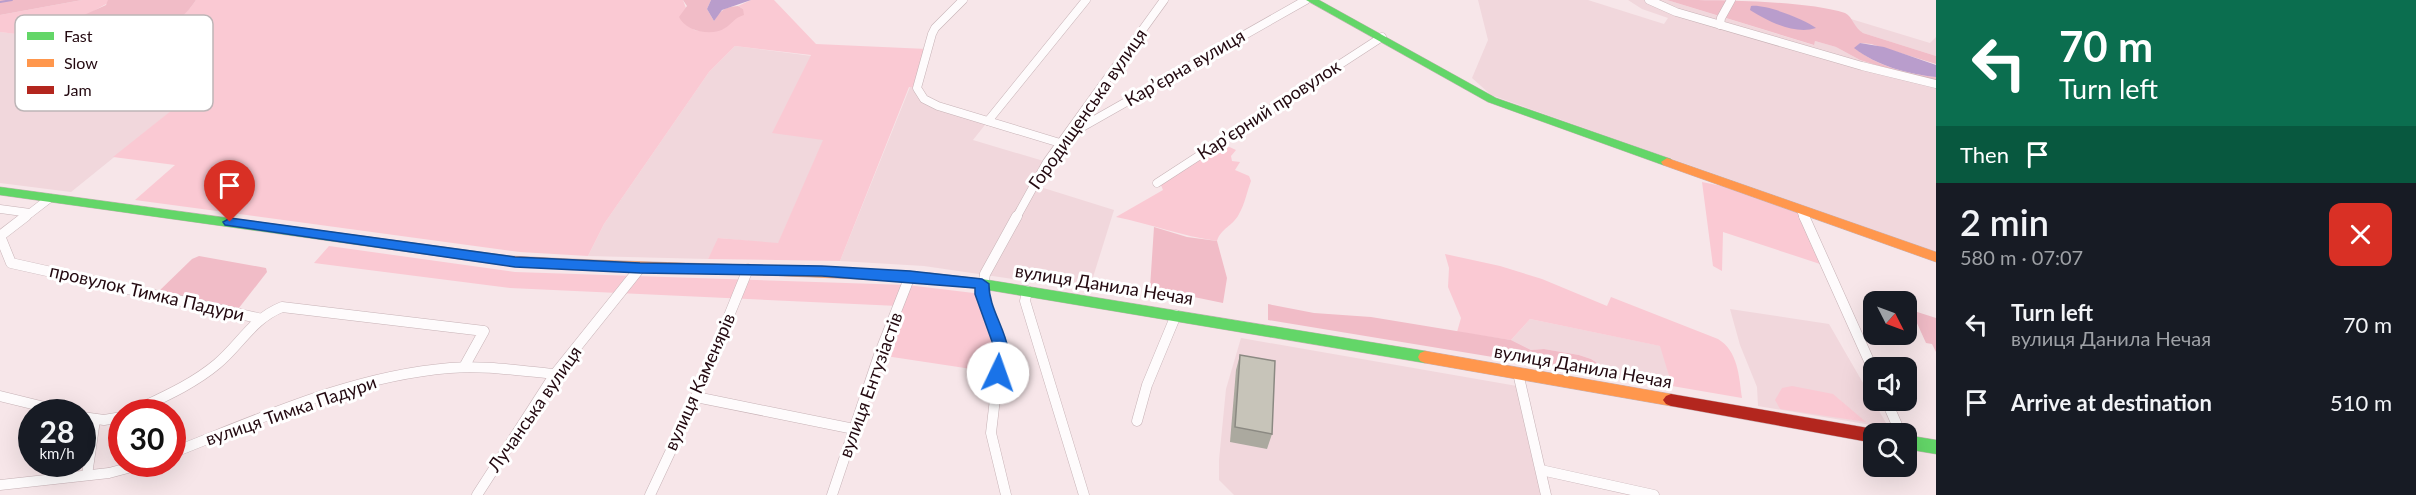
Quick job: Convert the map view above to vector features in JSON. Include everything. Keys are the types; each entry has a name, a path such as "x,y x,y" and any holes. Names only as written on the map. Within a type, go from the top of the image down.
{"main road":[{"path":"1311,0 1382,37 1492,100 1936,257"},
{"name":"вулиця Данила Нечая","path":"0,190 515,262 640,268 748,268 910,276 982,284 1518,373 1863,434"},
{"path":"1917,444 1936,447"}],"street":[{"path":"963,0 935,28 917,88 920,95 933,104 1062,140"},
{"path":"988,121 1086,0"},
{"name":"Городищенська вулиця","path":"982,284 985,274 1034,185 1062,140 1164,0"},
{"name":"Карʼєрна вулиця","path":"1062,140 1306,0"},
{"path":"1649,0 1676,12 1720,25 1936,84"},
{"path":"1720,25 1721,18 1731,0"},
{"name":"Карʼєрний провулок","path":"1157,183 1382,37"},
{"path":"0,236 50,198"},
{"path":"0,209 30,213"},
{"path":"1801,210 1867,357"},
{"name":"провулок Тимка Падури","path":"0,236 11,263 258,318 282,307 484,331 464,367"},
{"name":"Лучанська вулиця","path":"477,495 555,374 640,268"},
{"name":"вулиця Каменярів","path":"650,495 696,397 748,268"},
{"name":"вулиця Ентузіастів","path":"832,495 879,356 910,276"},
{"path":"982,284 982,294 1001,347 991,433 1005,495"},
{"path":"1027,291 1025,301 1084,495"},
{"path":"1137,422 1147,385 1176,315"},
{"path":"156,399 212,368 225,357 258,318"},
{"name":"вулиця Тимка Падури","path":"186,448 321,396 363,383 420,371 464,367 555,374"},
{"path":"1518,373 1546,495"},
{"path":"0,396 18,400"},
{"path":"696,397 855,429"},
{"path":"1541,470 1654,495"},
{"path":"0,485 70,477"}],"shaded area":[{"path":"0,0 82,0 0,15"},
{"path":"82,0 108,0 108,3 86,15 15,15 15,34 0,32 0,15"},
{"path":"108,0 196,0 184,15 84,15 106,5"},
{"path":"196,0 683,0 694,30 710,31 722,28 732,20 743,9 738,6 751,0 774,0 816,44 927,49 917,88 909,87 840,261 708,259 718,238 778,243 823,140 772,133 811,55 735,46 709,72 604,224 588,256 520,252 135,200 175,165 113,157 171,111 213,111 213,15 182,15"},
{"path":"683,0 711,0 707,9 714,21 723,10 730,7 738,6 743,9 744,15 720,31 699,31 687,26 679,17 687,6"},
{"path":"711,0 751,0 722,10 714,21 707,9"},
{"path":"1478,0 1588,0 1664,24 1668,18 1642,9 1628,0 1667,0 1813,45 1815,41 1836,47 1860,60 1936,84 1936,252 1491,95 1472,78 1488,40"},
{"path":"1667,0 1783,3 1807,5 1845,13 1863,33 1936,56 1936,64 1871,44 1860,43 1855,48 1873,60 1893,68 1936,77 1936,84 1860,60 1836,47 1815,41 1814,45"},
{"path":"1751,6 1766,7 1785,13 1816,28 1799,30 1782,26 1750,10"},
{"path":"1851,19 1930,43 1936,37 1936,56 1863,33 1857,30"},
{"path":"0,32 15,34 15,111 171,111 71,192 0,183"},
{"path":"1860,43 1884,47 1936,65 1936,77 1915,74 1873,60 1854,48"},
{"path":"735,46 812,56 773,132 824,139 778,244 719,238 708,259 588,256 604,224 709,72"},
{"path":"910,87 917,88 924,99 988,121 973,140 1047,162 1034,185 1114,210 1089,290 924,266 840,261"},
{"path":"1223,144 1236,150 1231,156 1232,161 1240,162 1235,170 1249,176 1251,181 1239,214 1221,233 1217,241 1116,217 1163,190 1161,185"},
{"path":"1702,182 1722,186 1798,213 1820,264 1723,232 1722,271 1713,266"},
{"path":"1154,227 1187,237 1217,241 1227,278 1223,303 1150,288"},
{"path":"329,246 515,272 907,285 982,294 999,339 998,373 879,355 898,306 510,288 314,263"},
{"path":"1445,254 1500,266 1542,279 1607,306 1611,297 1718,339 1725,344 1734,357 1742,398 1672,386 1660,346 1530,319 1511,340 1457,332 1461,318 1448,287 1449,268"},
{"path":"199,256 266,268 267,272 235,313 156,294 192,259"},
{"path":"1268,304 1314,313 1371,317 1511,340 1531,350 1544,349 1591,359 1621,378 1268,320"},
{"path":"1730,309 1829,324 1863,383 1863,411 1879,411 1886,423 1863,424 1758,406 1757,387 1740,345"},
{"path":"1917,312 1936,318 1936,352 1932,344 1926,343 1917,323"},
{"path":"1530,319 1661,346 1672,386 1621,378 1591,359 1544,349 1531,350 1511,340"},
{"path":"1241,338 1517,386 1541,495 1234,495 1219,480 1219,460 1226,389"},
{"path":"1792,386 1833,394 1866,422 1780,409 1775,400 1782,388"}],"building":[{"path":"1240,355 1275,361 1272,434 1235,427"}],"waterway":[{"path":"0,2 12,0"}],"traffic: fast":[{"path":"1311,0 1492,100 1667,162"},
{"path":"0,191 510,261"},
{"path":"930,278 982,284 1425,357"},
{"path":"1917,444 1936,447"}],"traffic: slow":[{"path":"1667,162 1936,257"},
{"path":"510,261 640,268 822,271 930,278"},
{"path":"1425,357 1671,400"}],"traffic: jam":[{"path":"1671,400 1863,434"}],"route":[{"path":"230,222 515,262 640,268 822,271 910,276 982,284 982,294 1001,347 998,373"}]}
